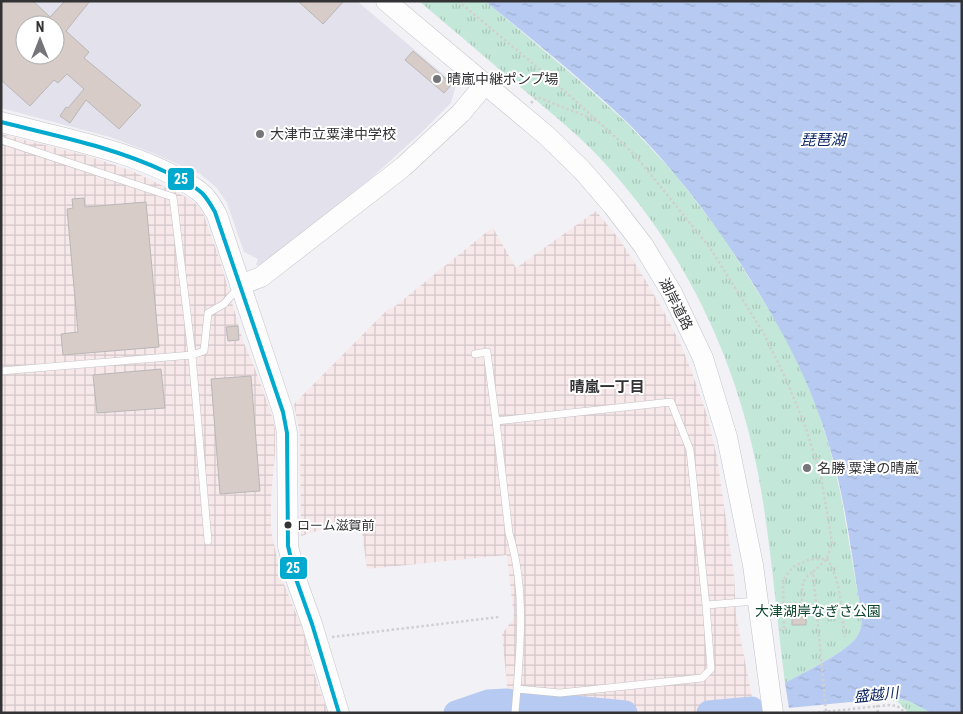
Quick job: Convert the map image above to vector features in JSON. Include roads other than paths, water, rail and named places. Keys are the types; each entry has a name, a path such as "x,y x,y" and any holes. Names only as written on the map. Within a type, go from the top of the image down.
{"street":[{"name":"湖岸道路","path":"386,1 547,136 582,170 643,245 672,293 703,358 727,436 753,566 773,713"},
{"path":"240,285 261,277 403,167 461,113 485,84"},
{"path":"1,122 125,155 166,173 200,192 210,202 217,215 283,412 287,433 289,554 339,713"}],"lane":[{"path":"1,140 173,197 192,355 208,541"},
{"path":"1,371 192,355 204,351 208,314 224,304 240,285"},
{"path":"475,354 487,352 509,533 514,549 522,619 515,711"},
{"path":"496,421 671,402 690,450 711,669 702,678 560,693 517,691"},
{"path":"706,605 758,601"}],"water":[{"name":"琵琶湖","path":"485,1 962,1 962,713 932,713 907,700 891,698 789,708 785,683 846,648 858,635 862,621 841,491 824,429 798,364 777,323 725,240 663,160 612,108"}],"waterway":[{"name":"盛越川","path":"456,713 488,702 506,701 625,713"},
{"name":"盛越川","path":"709,713 752,709"}],"place":[{"name":"晴嵐中継ポンプ場","path":"437,79"},
{"name":"大津市立粟津中学校","path":"260,134"},
{"name":"名勝 粟津の晴嵐","path":"807,468"},
{"name":"ローム滋賀前","path":"288,525"}],"district":[{"name":"晴嵐一丁目","path":"607,387"}],"park label":[{"name":"大津湖岸なぎさ公園","path":"818,611"}]}
